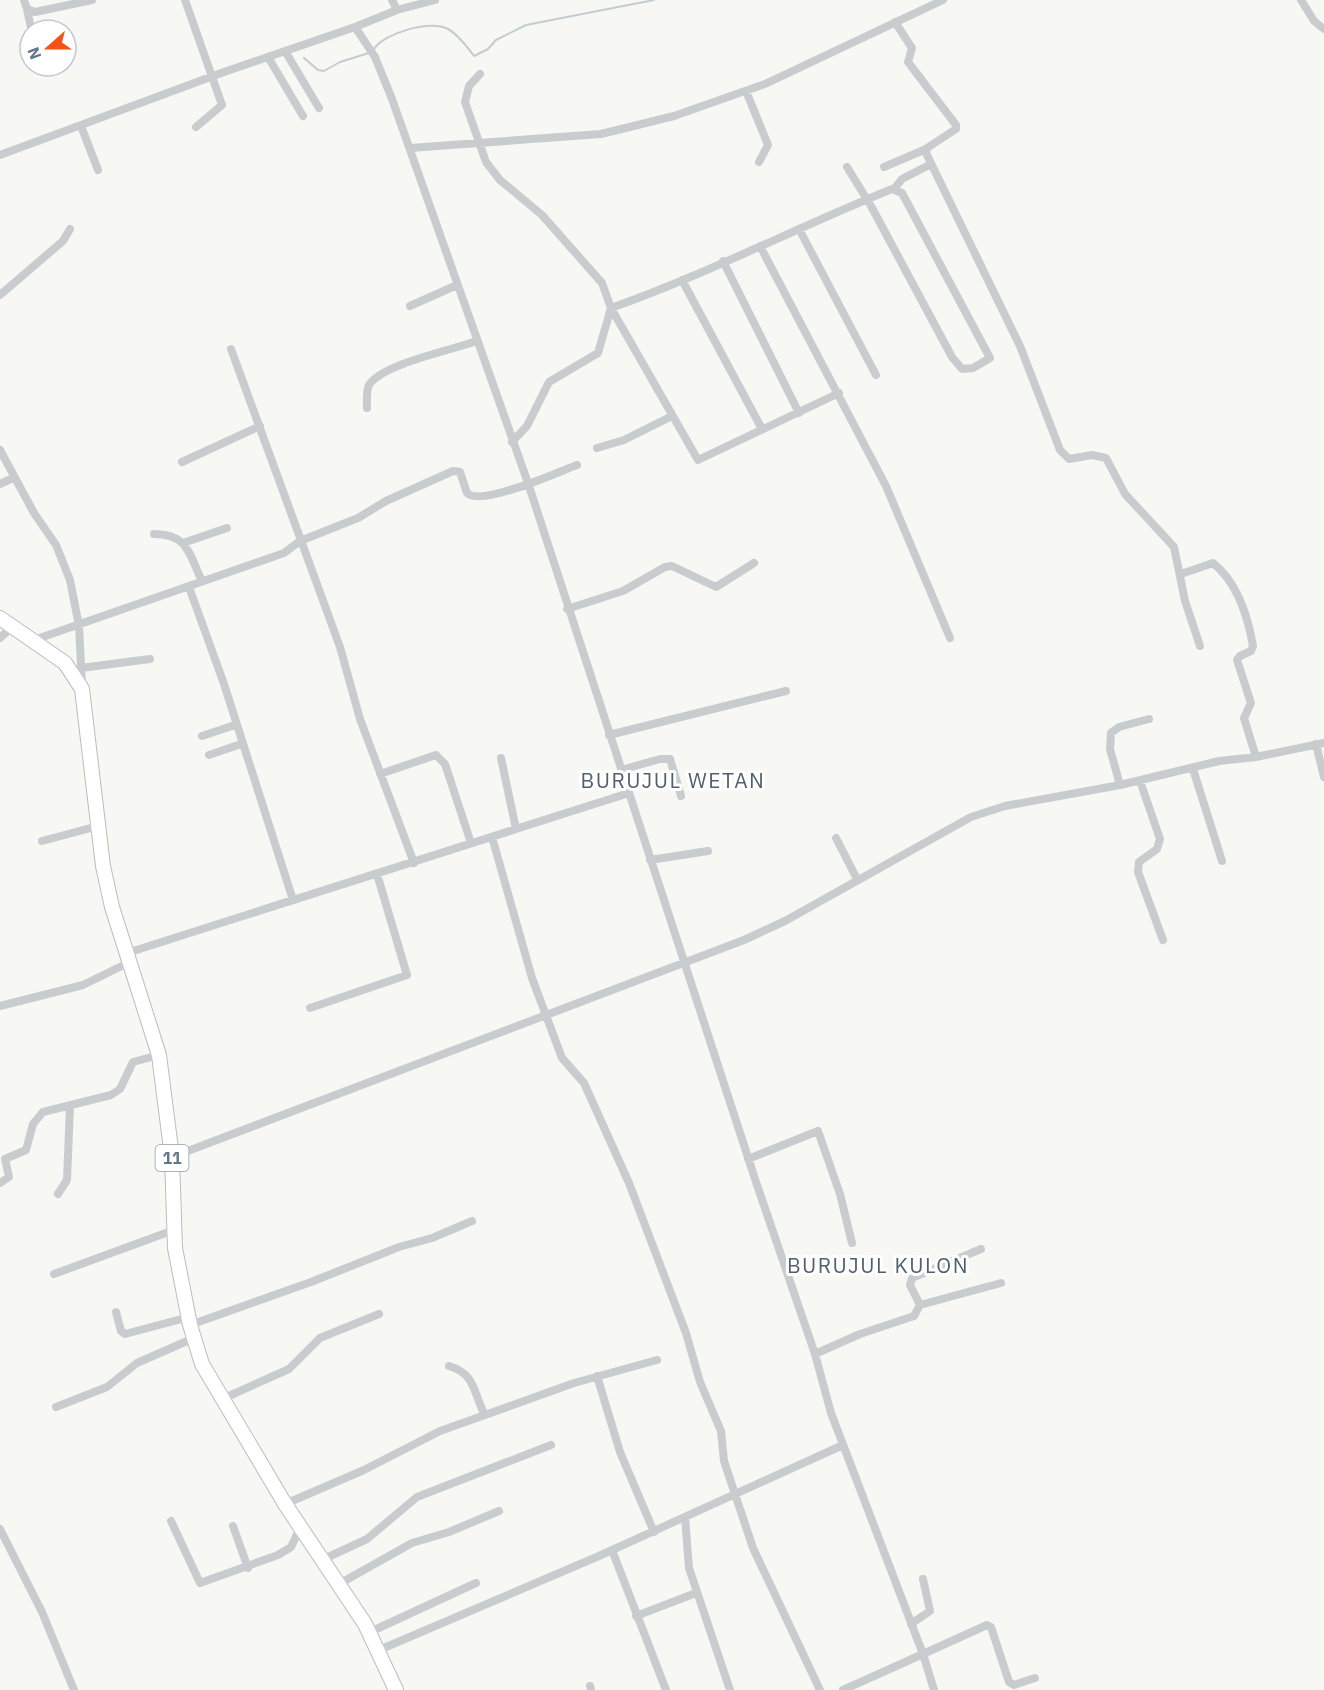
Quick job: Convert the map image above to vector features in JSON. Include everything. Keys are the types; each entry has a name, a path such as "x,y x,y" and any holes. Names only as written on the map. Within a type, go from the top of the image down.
{"highway":[{"name":"11","path":"0,618 65,663 82,689 107,884 159,1055 172,1156 175,1248 191,1327 202,1364 300,1528 324,1559 370,1632 396,1690"}],"street":[{"path":"24,0 29,18"},
{"path":"27,9 35,12 92,0"},
{"path":"185,0 213,77 221,108 196,127"},
{"path":"392,0 397,10"},
{"path":"0,155 397,10 435,0"},
{"path":"410,148 601,134 674,116 746,91 942,0"},
{"path":"1301,0 1314,21 1324,29"},
{"path":"884,167 926,149 956,126 908,62 912,48 895,22"},
{"path":"355,27 375,57 410,148 528,483 567,609 748,1159 815,1354 843,1445 923,1654 934,1690"},
{"path":"285,51 319,108"},
{"path":"268,57 303,116"},
{"path":"480,74 469,86 465,102 484,158 494,174 542,215 599,278 611,308 659,387 672,416 698,460 839,393"},
{"path":"746,91 768,145 759,162"},
{"path":"81,126 98,170"},
{"path":"926,149 931,164 1020,346 1060,450 1069,459 1092,455 1107,460 1125,494 1173,544 1185,601 1200,646"},
{"path":"611,308 894,189 902,179 931,164"},
{"path":"847,167 867,199 952,357 962,369 973,368 990,358 902,193 894,189"},
{"path":"0,295 63,241 70,229"},
{"path":"800,229 876,375"},
{"path":"760,246 886,486 950,638"},
{"path":"723,261 798,413"},
{"path":"682,280 762,429"},
{"path":"410,306 457,285"},
{"path":"512,442 527,426 549,382 598,353 611,308"},
{"path":"367,408 368,388 373,382 415,359 477,341"},
{"path":"231,349 340,647 360,720 414,863"},
{"path":"597,448 624,440 672,416"},
{"path":"182,462 260,426"},
{"path":"0,450 13,478 58,550 70,580 79,626 82,689"},
{"path":"33,640 79,626 284,553 300,541 358,518 386,501 453,471 460,472 467,493 476,497 502,493 577,465"},
{"path":"0,484 13,478"},
{"path":"183,543 227,528"},
{"path":"154,534 171,534 183,543 202,581"},
{"path":"567,609 623,591 665,567 672,566 716,587 754,563"},
{"path":"1181,574 1213,563 1230,583 1242,604 1253,646 1251,651 1237,660 1251,703 1244,718 1256,757"},
{"path":"189,587 224,684 241,744 293,900"},
{"path":"0,638 12,627"},
{"path":"81,668 150,659"},
{"path":"609,735 786,691"},
{"path":"1120,785 1110,749 1111,734 1119,727 1149,719"},
{"path":"202,736 235,725"},
{"path":"209,755 241,744"},
{"path":"172,1156 398,1073 744,940 785,921 971,817 1012,805 1140,781 1226,760 1256,757 1320,744 1324,777"},
{"path":"380,774 436,755 440,756 448,773 471,843"},
{"path":"501,758 516,829"},
{"path":"621,770 660,759 670,759 681,796"},
{"path":"1193,769 1222,861"},
{"path":"1140,781 1160,839 1157,849 1138,862 1138,872 1163,940"},
{"path":"0,1006 83,985 129,957 293,900 629,793"},
{"path":"42,841 98,826"},
{"path":"492,837 532,978 564,1062 578,1074 584,1083 629,1183 686,1333 700,1382 721,1431 724,1461 767,1581 820,1690"},
{"path":"836,838 857,879"},
{"path":"650,860 708,851"},
{"path":"310,1008 407,975 377,874"},
{"path":"0,1183 9,1177 5,1159 26,1150 33,1124 38,1116 47,1110 111,1095 120,1089 133,1062 159,1055"},
{"path":"58,1194 67,1180 70,1106"},
{"path":"748,1159 818,1131 840,1194 852,1243"},
{"path":"56,1407 107,1387 137,1363 191,1327 472,1221"},
{"path":"54,1274 174,1230"},
{"path":"815,1354 860,1334 914,1316 920,1310 920,1305 910,1285 912,1278 981,1250"},
{"path":"920,1305 1001,1283"},
{"path":"116,1312 121,1331 125,1334 191,1327"},
{"path":"222,1399 290,1369 320,1338 379,1314"},
{"path":"285,1503 364,1470 440,1431 597,1376 657,1360"},
{"path":"449,1366 462,1370 468,1376 485,1415"},
{"path":"597,1376 620,1452 654,1532"},
{"path":"324,1559 367,1539 417,1497 551,1445"},
{"path":"379,1650 654,1532 843,1445"},
{"path":"339,1584 412,1542 449,1532 499,1511"},
{"path":"685,1517 688,1568 729,1690"},
{"path":"171,1521 200,1583 248,1568 291,1547 300,1528"},
{"path":"233,1526 248,1568"},
{"path":"0,1529 42,1612 74,1690"},
{"path":"612,1550 666,1690"},
{"path":"911,1624 926,1616 930,1611 923,1579"},
{"path":"370,1632 476,1583"},
{"path":"636,1617 696,1593"},
{"path":"843,1690 988,1625 1009,1682 1022,1686 1035,1678"}],"waterway":[{"path":"374,49 379,43 397,33 430,26 448,29 456,34 474,56 488,49 496,40 526,25 654,0"},
{"path":"304,58 318,70 324,71 340,62 369,53"}],"district":[{"name":"BURUJUL WETAN","path":"673,780"},
{"name":"BURUJUL KULON","path":"878,1265"}]}
